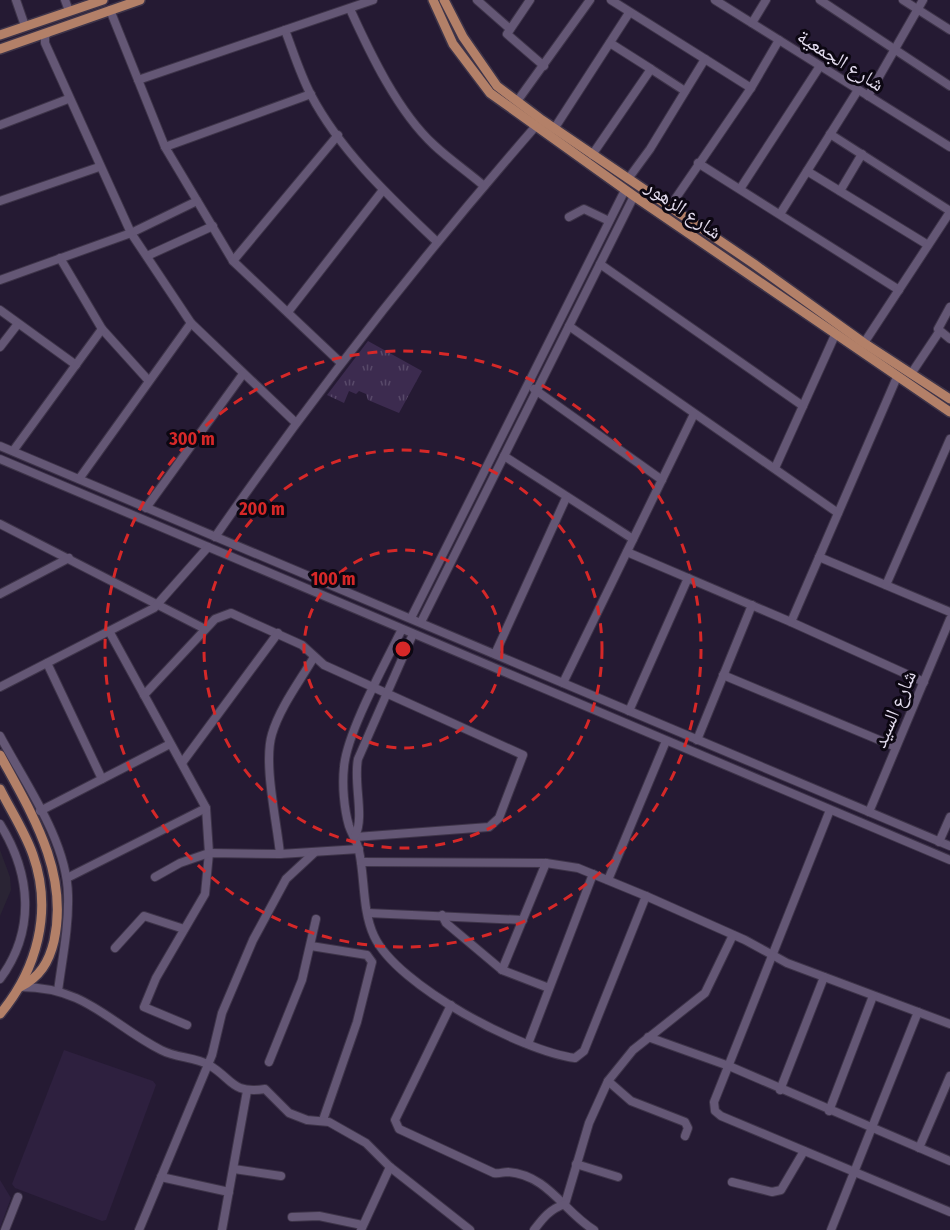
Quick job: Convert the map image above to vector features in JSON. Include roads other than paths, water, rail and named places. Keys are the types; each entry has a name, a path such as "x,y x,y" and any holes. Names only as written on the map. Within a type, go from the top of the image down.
{"main road":[{"path":"0,35 69,11 82,3 103,0"},
{"path":"0,48 140,0"},
{"name":"شارع الزهور","path":"433,0 453,44 490,93 625,190 950,412"},
{"name":"شارع الزهور","path":"444,0 462,37 497,86 554,129 754,264 864,343 950,399"},
{"path":"46,19 49,32"},
{"path":"453,44 462,37"},
{"path":"747,274 754,264"},
{"path":"0,755 26,795 43,838 52,863 59,906 57,924 46,964 33,980 20,987"},
{"path":"0,789 34,855 42,900 37,945 20,987 0,1014"},
{"path":"8,805 26,795"}],"street":[{"path":"16,0 25,26"},
{"path":"65,0 69,11"},
{"path":"138,80 373,0"},
{"path":"477,0 510,29"},
{"path":"530,0 507,34 544,66"},
{"path":"518,100 590,0"},
{"path":"611,0 751,87"},
{"name":"شارع الجمعية","path":"715,0 950,147"},
{"path":"752,23 766,0"},
{"path":"820,0 950,86"},
{"path":"832,8 836,0"},
{"path":"903,0 950,30"},
{"path":"868,96 922,0"},
{"path":"350,9 374,63 412,118 433,144 484,186"},
{"path":"110,10 165,147 233,261 341,363"},
{"path":"554,129 629,13"},
{"path":"285,30 311,94 338,135 383,190 437,242"},
{"path":"49,32 45,36 45,43 68,99 131,233 191,323 296,423"},
{"path":"669,208 751,87 779,40"},
{"path":"610,43 685,91"},
{"path":"628,179 705,60"},
{"path":"740,189 819,66"},
{"path":"592,155 651,69"},
{"path":"780,214 858,90"},
{"path":"165,147 311,94"},
{"path":"0,125 68,99"},
{"path":"215,537 341,363 437,242 535,127"},
{"path":"830,134 950,212 864,343"},
{"path":"233,261 338,135"},
{"path":"840,191 862,154"},
{"path":"698,163 899,290"},
{"path":"0,201 99,166"},
{"path":"807,171 928,245"},
{"path":"288,312 383,190"},
{"path":"411,618 625,190"},
{"path":"421,622 634,196"},
{"path":"0,280 131,233 197,201"},
{"path":"569,218 584,209 609,221"},
{"path":"147,256 213,226"},
{"path":"60,258 102,329 148,380"},
{"path":"600,264 803,406"},
{"path":"911,374 939,332 938,327 950,307"},
{"path":"0,310 17,325 76,365"},
{"path":"79,479 191,323"},
{"path":"0,347 17,325"},
{"path":"569,326 838,513"},
{"path":"13,452 102,329"},
{"path":"939,332 950,339"},
{"path":"775,468 835,335"},
{"path":"146,508 243,374"},
{"path":"791,622 897,377"},
{"path":"528,385 662,480"},
{"path":"563,683 694,414"},
{"path":"886,585 950,439"},
{"path":"0,446 950,846"},
{"path":"504,456 633,540"},
{"path":"0,459 950,860"},
{"path":"495,654 566,498"},
{"path":"0,524 205,628"},
{"path":"0,687 159,604 208,547"},
{"path":"627,552 924,682"},
{"path":"819,557 950,612"},
{"path":"0,594 69,558"},
{"path":"629,711 688,578"},
{"path":"310,589 315,579"},
{"path":"398,612 418,604"},
{"path":"697,740 752,606"},
{"path":"144,695 205,628 219,616 231,613 306,647 314,657 375,688 521,752 524,757 499,818 489,827 356,836"},
{"name":"شارع السيد","path":"869,812 950,619"},
{"path":"402,629 349,746 344,767 349,824 356,836 359,849 372,933 382,950 409,974 451,1005 488,1027 528,1044 572,1058 582,1055 646,896"},
{"path":"109,631 206,808 209,853 205,894 156,978 144,1007 187,1025"},
{"path":"182,763 278,633"},
{"path":"356,836 359,825 356,778 358,759 413,634"},
{"path":"280,854 269,760 270,742 276,724 314,657"},
{"path":"47,663 102,778"},
{"path":"723,675 896,747"},
{"path":"0,736 26,795 40,812 57,843 67,878 68,911 58,992"},
{"path":"608,880 666,741"},
{"path":"40,812 170,744"},
{"path":"717,762 723,757 723,750"},
{"path":"67,878 206,808"},
{"path":"830,810 714,1102 717,1114 950,1212"},
{"path":"939,842 950,817"},
{"path":"0,824 20,863 26,908 16,952 0,979"},
{"path":"156,877 180,863 209,853 280,854 359,849"},
{"path":"139,1230 208,1064 222,1013 253,940 286,879 314,853"},
{"path":"361,862 546,863 593,874 824,977 950,1024"},
{"path":"502,970 546,863"},
{"path":"528,1044 593,874"},
{"path":"368,913 523,920"},
{"path":"442,915 446,923 502,970 549,988"},
{"path":"115,948 144,916 184,929"},
{"path":"269,1062 302,980 316,919"},
{"path":"565,1204 595,1108 608,1081 633,1050 705,993 733,935"},
{"path":"311,946 367,955 372,962 357,1022 323,1120"},
{"path":"780,1090 824,977"},
{"path":"20,987 58,992 100,1009 167,1054 208,1064 232,1085 247,1091 265,1089 289,1113 307,1120 323,1120 340,1126 366,1143 390,1167 469,1230"},
{"path":"829,1110 873,996"},
{"path":"451,1005 395,1124 399,1129 494,1173 510,1172 550,1188 579,1221 594,1230"},
{"path":"831,1230 856,1173 918,1012"},
{"path":"648,1037 729,1066 780,1090 950,1161"},
{"path":"919,1148 950,1076"},
{"path":"608,1081 631,1101 685,1122 688,1128 685,1136"},
{"path":"222,1230 247,1091"},
{"path":"732,1182 777,1192 784,1187 804,1151"},
{"path":"576,1164 618,1177"},
{"path":"292,1216 320,1216 362,1227 390,1167"},
{"path":"234,1169 281,1176"},
{"path":"161,1177 229,1192"},
{"path":"5,1230 18,1197"},
{"path":"534,1230 544,1216 565,1204"}]}
